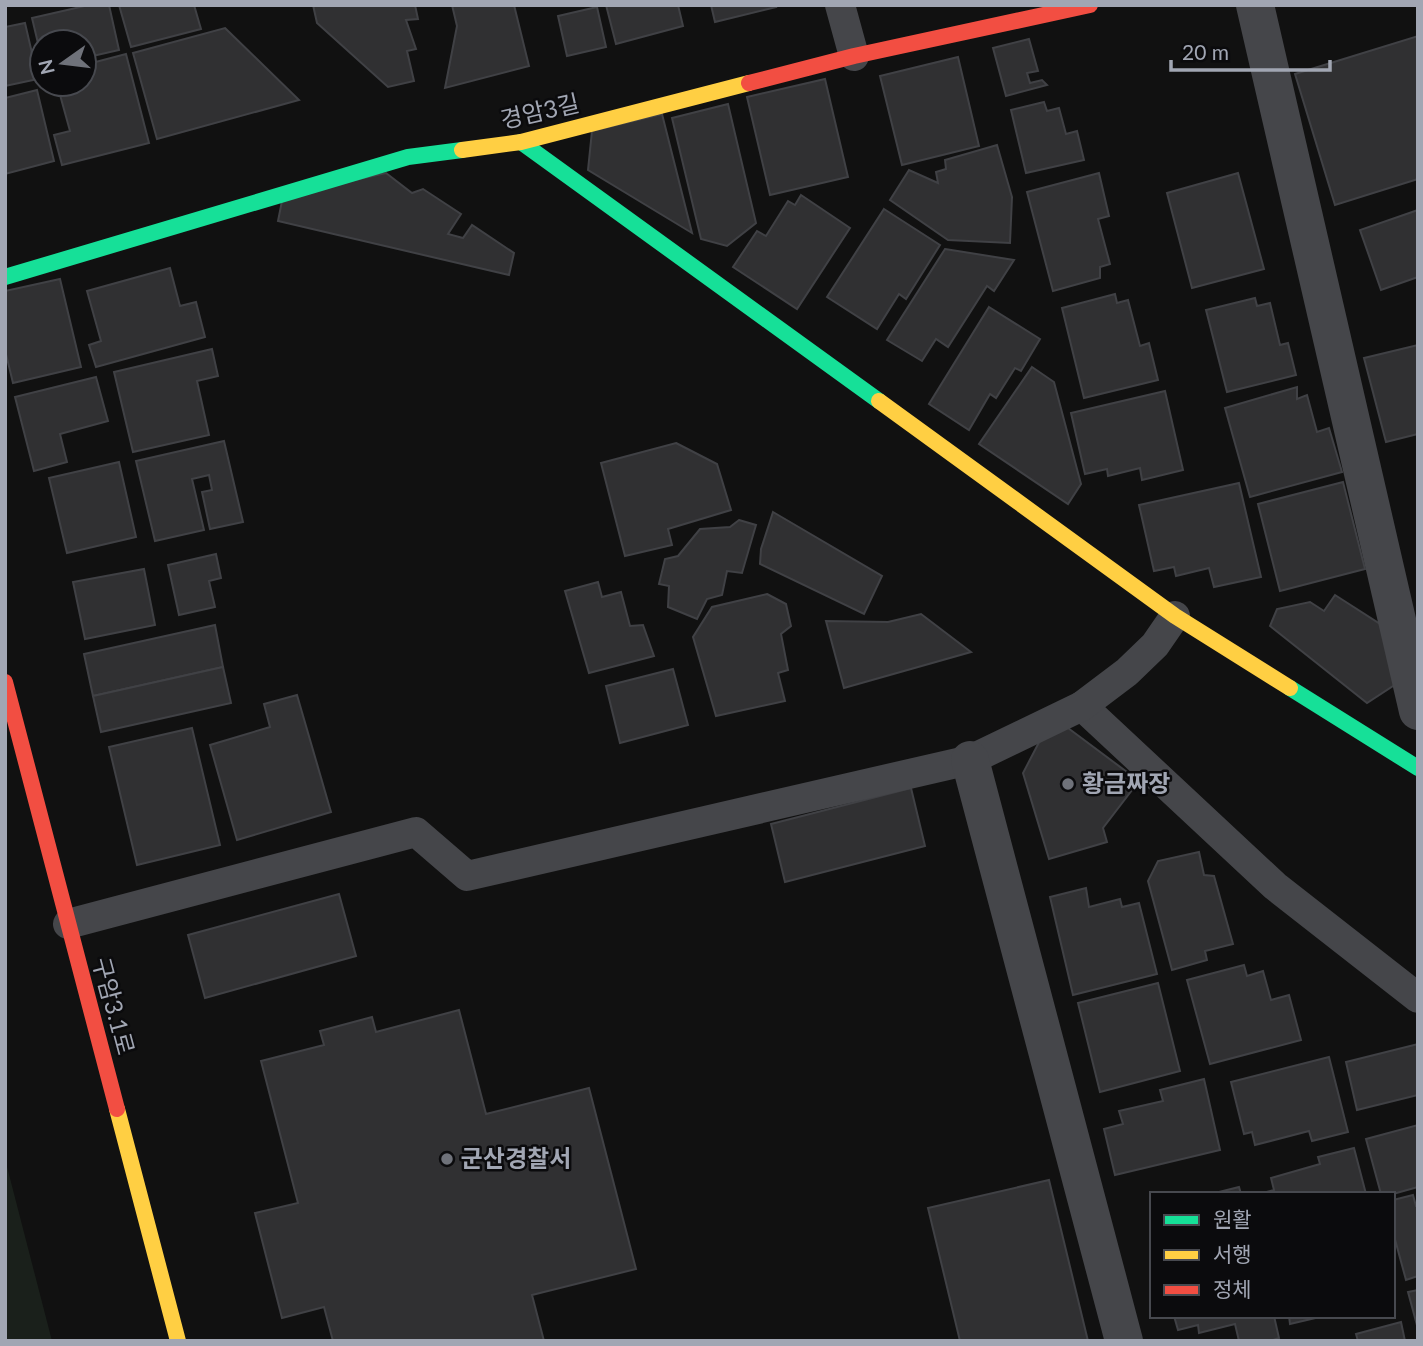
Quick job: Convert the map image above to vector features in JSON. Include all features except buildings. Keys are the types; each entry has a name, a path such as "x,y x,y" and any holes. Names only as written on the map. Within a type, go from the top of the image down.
{"street":[{"name":"경암3길","path":"5,277 408,157 521,142 854,57 1090,5"},
{"path":"1255,5 1418,711"},
{"path":"521,142 1175,616 1418,768"},
{"name":"구암3.1로","path":"5,682 178,1341"},
{"path":"970,760 1124,1341"}],"lane":[{"path":"839,5 854,57"},
{"path":"68,924 416,832 467,876 970,760 1082,706 1127,672 1155,645 1175,616"},
{"path":"1082,706 1275,886 1418,998"}],"shaded area":[{"path":"5,1159 52,1341 5,1341"}],"traffic: fast":[{"path":"521,142 879,401"},
{"path":"5,277 408,157 462,150"},
{"path":"1290,688 1418,768"}],"traffic: slow":[{"path":"462,150 521,142 749,83"},
{"path":"879,401 1175,616 1290,688"},
{"path":"117,1109 178,1341"}],"traffic: jam":[{"path":"749,83 854,56 1090,5"},
{"path":"5,682 117,1109"}],"place":[{"name":"황금짜장","path":"1068,784"},
{"name":"군산경찰서","path":"447,1159"}]}
